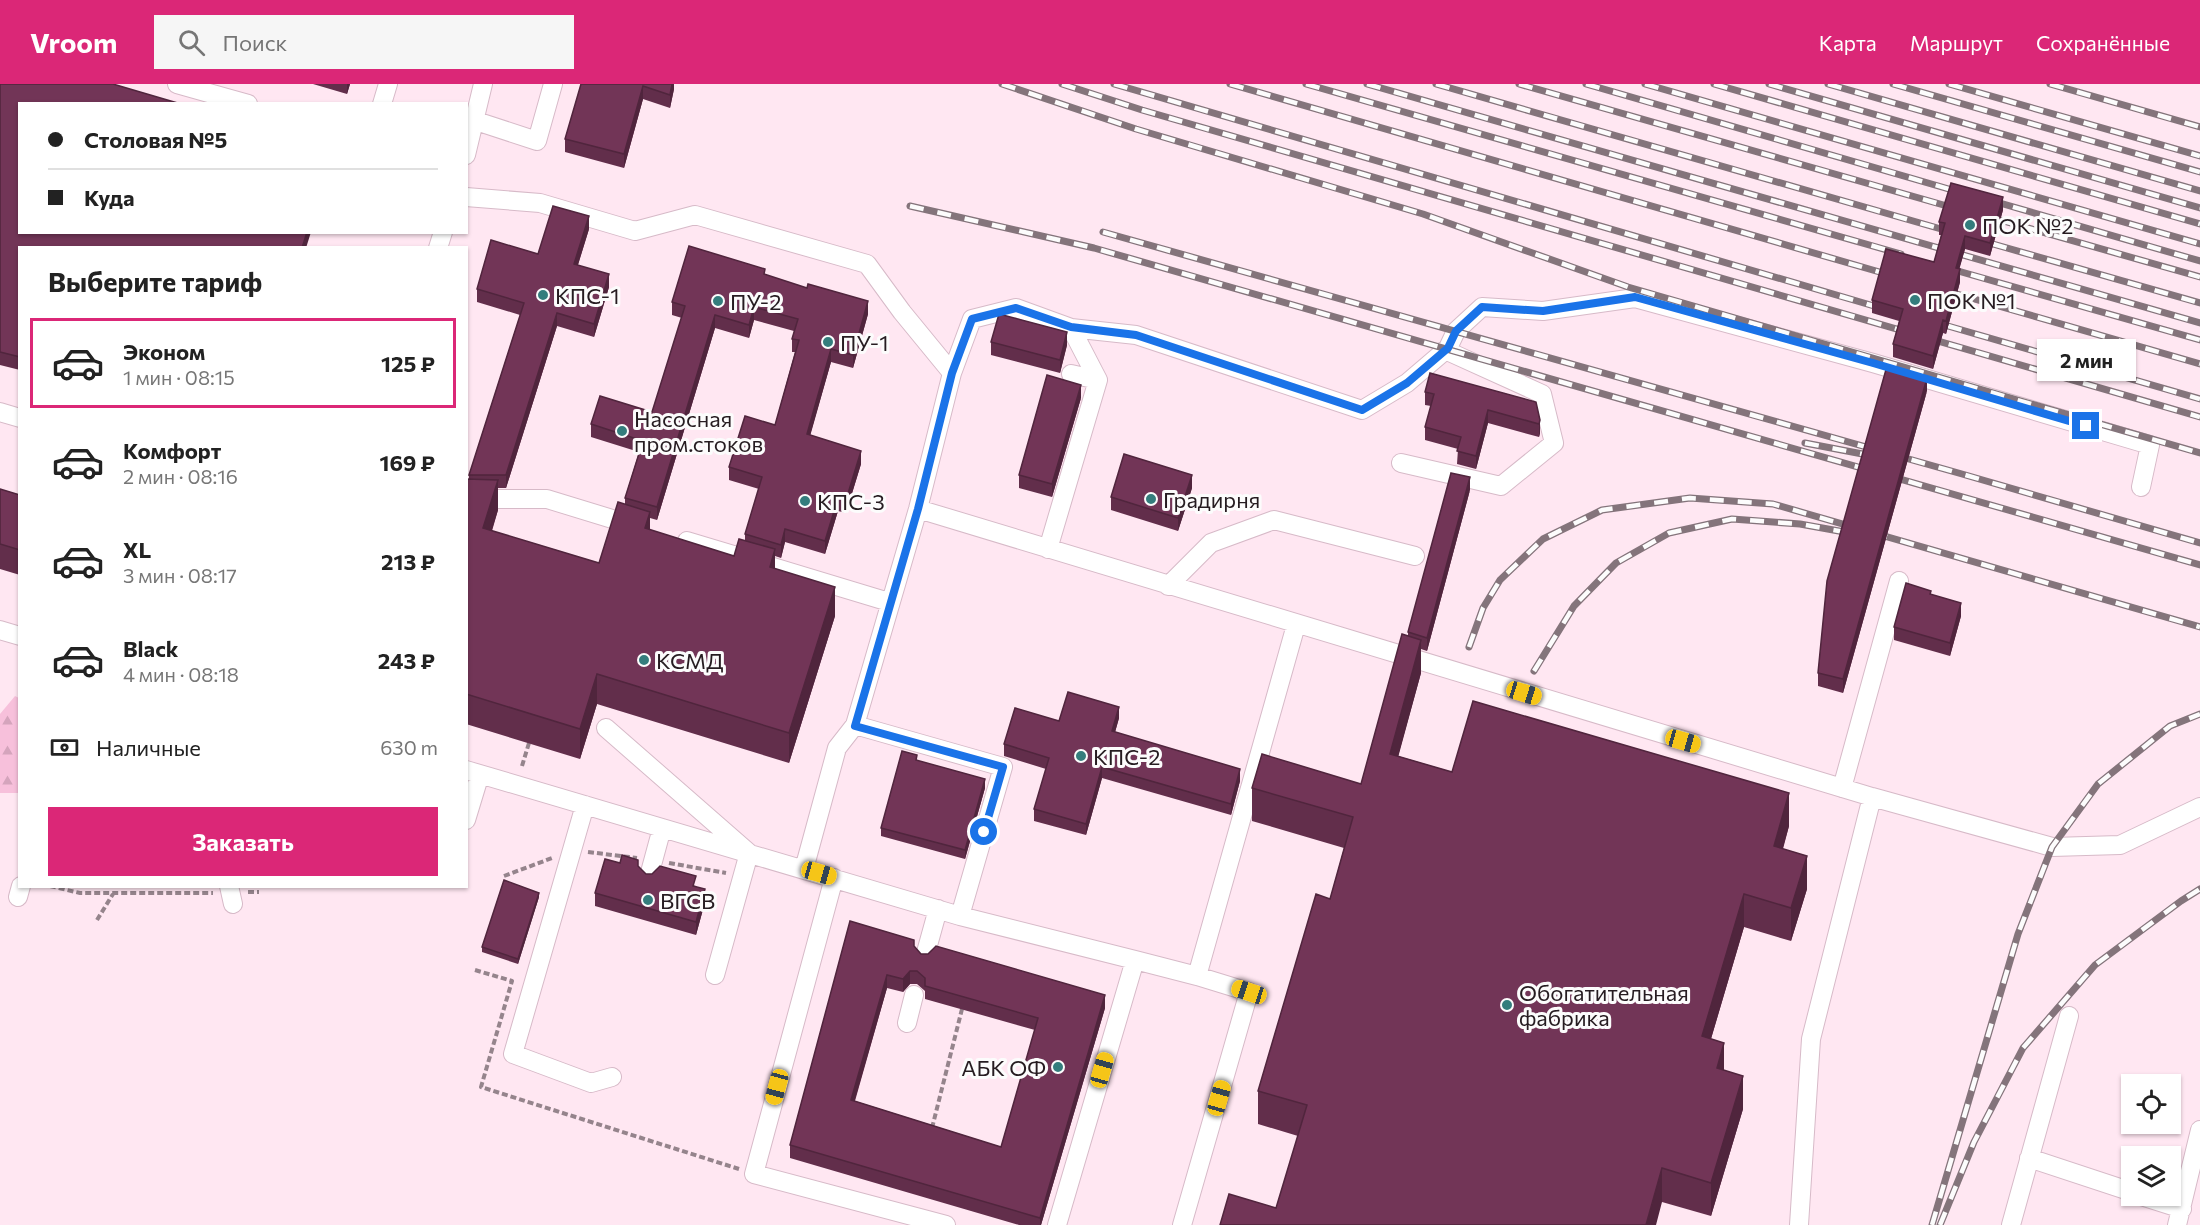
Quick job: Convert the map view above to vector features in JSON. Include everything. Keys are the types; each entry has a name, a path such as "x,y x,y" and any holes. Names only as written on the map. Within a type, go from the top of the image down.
{"lane":[{"path":"177,84 241,102"},
{"path":"383,102 388,84"},
{"path":"468,148 483,84"},
{"path":"476,121 537,141 553,84"},
{"path":"468,197 540,203 635,231 695,215 867,264 902,312 952,373"},
{"path":"804,869 837,748 855,726 889,602 918,509 952,373 972,319 1016,308 1071,327 1136,335 1362,410 1407,383 1448,348 1456,331 1482,307 1543,311 1635,297 1873,363 2150,445 2141,486"},
{"path":"1048,549 1098,380 1071,327"},
{"path":"1401,463 1501,486 1554,443 1542,394 1445,350"},
{"path":"1071,374 1098,380"},
{"path":"0,412 18,417"},
{"path":"468,499 547,499 650,530"},
{"path":"918,509 1296,625 1872,797 2052,847 2120,845 2199,808"},
{"path":"1168,585 1211,543 1274,520 1415,556"},
{"path":"672,537 889,602"},
{"path":"1842,788 1899,581"},
{"path":"1197,976 1296,625"},
{"path":"0,630 18,635"},
{"path":"855,726 1003,767 960,916"},
{"path":"606,728 749,853"},
{"path":"468,806 473,772 960,916 1197,976 1249,992 1182,1225"},
{"path":"1799,1225 1811,1039 1872,797"},
{"path":"585,806 513,1054 591,1083 612,1077"},
{"path":"649,876 662,828"},
{"path":"715,975 749,853"},
{"path":"834,878 754,1174 942,1224"},
{"path":"925,956 938,909"},
{"path":"1058,1225 1135,960"},
{"path":"907,1023 914,995"},
{"path":"2011,1225 2069,1016"},
{"path":"2160,1206 2180,1217 2200,1130"},
{"path":"2029,1158 2121,1188"}],"path":[{"path":"522,766 529,743"},
{"path":"59,888 80,893 231,894 259,892"},
{"path":"97,920 113,893"},
{"path":"929,1138 962,1009"}],"green space":[{"path":"15,696 18,698 18,793 0,793 0,714"}],"building":[{"path":"0,84 113,84 174,102 18,102 18,234 306,234 303,246 18,246 18,356 0,352"},
{"path":"581,84 672,84 670,95 643,86 624,154 565,139"},
{"path":"1951,183 2003,197 1990,243 1965,236 1956,268 1960,269 1946,321 1943,320 1933,356 1893,344 1903,309 1872,300 1886,249 1934,262 1945,223 1939,222"},
{"path":"553,206 589,216 574,264 609,274 594,324 557,313 506,475 469,475 524,303 477,289 491,240 538,254"},
{"path":"689,246 765,269 764,274 807,288 808,284 868,301 853,355 831,349 807,434 861,451 846,500 838,498 825,541 785,529 781,545 745,534 762,477 729,467 745,416 775,425 799,340 792,339 798,319 754,307 749,325 715,315 657,507 625,498 643,441 591,424 600,396 652,412 685,306 672,302"},
{"path":"999,314 1067,332 1060,360 991,342"},
{"path":"1887,366 1927,378 1843,679 1818,673 1827,581"},
{"path":"1430,373 1536,402 1539,424 1488,410 1476,456 1457,451 1461,437 1425,427 1434,394 1425,392"},
{"path":"1047,375 1081,385 1052,484 1019,475"},
{"name":"Градирня","path":"1124,454 1192,475 1178,518 1111,497"},
{"path":"1451,473 1470,477 1427,638 1408,632"},
{"name":"КСМД","path":"468,479 498,480 483,528 599,563 618,502 650,512 645,528 734,556 739,539 775,549 770,567 835,587 789,733 597,674 580,729 468,695"},
{"path":"0,489 18,494 18,549 0,544"},
{"path":"1906,583 1931,591 1930,594 1961,603 1950,643 1894,627"},
{"name":"Обогатительная фабрика","path":"1402,634 1421,640 1390,754 1452,772 1473,701 1789,793 1774,846 1807,856 1791,908 1744,894 1702,1036 1724,1043 1717,1068 1743,1076 1711,1183 1662,1168 1646,1225 1220,1225 1229,1194 1276,1208 1307,1105 1258,1091 1316,894 1330,899 1353,817 1252,788 1262,754 1361,784"},
{"path":"1068,692 1119,707 1112,731 1240,769 1231,804 1102,767 1086,824 1034,809 1049,758 1004,744 1015,708 1059,721"},
{"path":"902,751 917,755 916,760 985,779 965,850 881,828"},
{"name":"ВГСВ","path":"622,855 638,860 638,866 646,874 652,874 660,866 696,876 693,886 705,889 696,922 595,893 605,859 620,863"},
{"path":"504,880 539,893 518,959 482,947"},
{"name":"АБК ОФ","path":"850,921 914,940 914,946 921,954 928,954 936,946 1105,995 1040,1218 790,1145","holes":["910,971 917,971 925,978 925,986 1038,1018 1001,1147 851,1100 887,975 903,979"]}],"railway":[{"path":"1002,84 1136,129 1423,214 1628,287 2200,453"},
{"path":"1062,84 1142,110 2200,417"},
{"path":"1114,84 1874,306"},
{"path":"1230,84 1883,273"},
{"path":"1306,84 1901,254"},
{"path":"1367,84 2200,323"},
{"path":"1436,84 1941,229"},
{"path":"1519,84 1947,206"},
{"path":"1586,84 1966,194"},
{"path":"1645,84 2200,244"},
{"path":"1714,84 2200,224"},
{"path":"1769,84 2200,208"},
{"path":"1828,84 2200,191"},
{"path":"1893,84 2200,172"},
{"path":"1949,84 2200,156"},
{"path":"2050,84 2200,127"},
{"path":"1986,199 2200,261"},
{"path":"910,206 1094,248 2200,565"},
{"path":"2000,220 2200,277"},
{"path":"1103,232 2200,543"},
{"path":"1993,244 2200,303"},
{"path":"1944,267 2200,340"},
{"path":"1957,294 2200,364"},
{"path":"1948,326 2200,399"},
{"path":"1805,443 1873,456"},
{"path":"1469,647 1483,608 1500,580 1543,539 1602,510 1690,498 1773,504 2200,627"},
{"path":"1534,671 1574,606 1616,563 1669,533 1732,519 1800,524 1850,533"},
{"path":"1932,1225 2018,934 2052,847 2098,784 2170,726 2200,714"},
{"path":"1940,1225 1974,1142 2023,1048 2095,965 2200,889"}],"place":[{"name":"ПОК №2","path":"1970,225"},
{"name":"КПС-1","path":"543,295"},
{"name":"ПОК №1","path":"1915,300"},
{"name":"ПУ-2","path":"718,301"},
{"name":"ПУ-1","path":"828,342"},
{"name":"Насосная пром.стоков","path":"622,431"},
{"name":"Градирня","path":"1151,499"},
{"name":"КПС-3","path":"805,501"},
{"name":"КСМД","path":"644,660"},
{"name":"КПС-2","path":"1081,756"},
{"name":"ВГСВ","path":"648,900"},
{"name":"Обогатительная фабрика","path":"1507,1005"},
{"name":"АБК ОФ","path":"1058,1067"}],"route":[{"path":"984,832 1003,767 855,726 889,602 918,509 952,373 972,319 1016,308 1071,327 1136,335 1362,410 1407,383 1448,348 1456,331 1482,307 1543,311 1635,297 1873,363 2086,426"}]}
